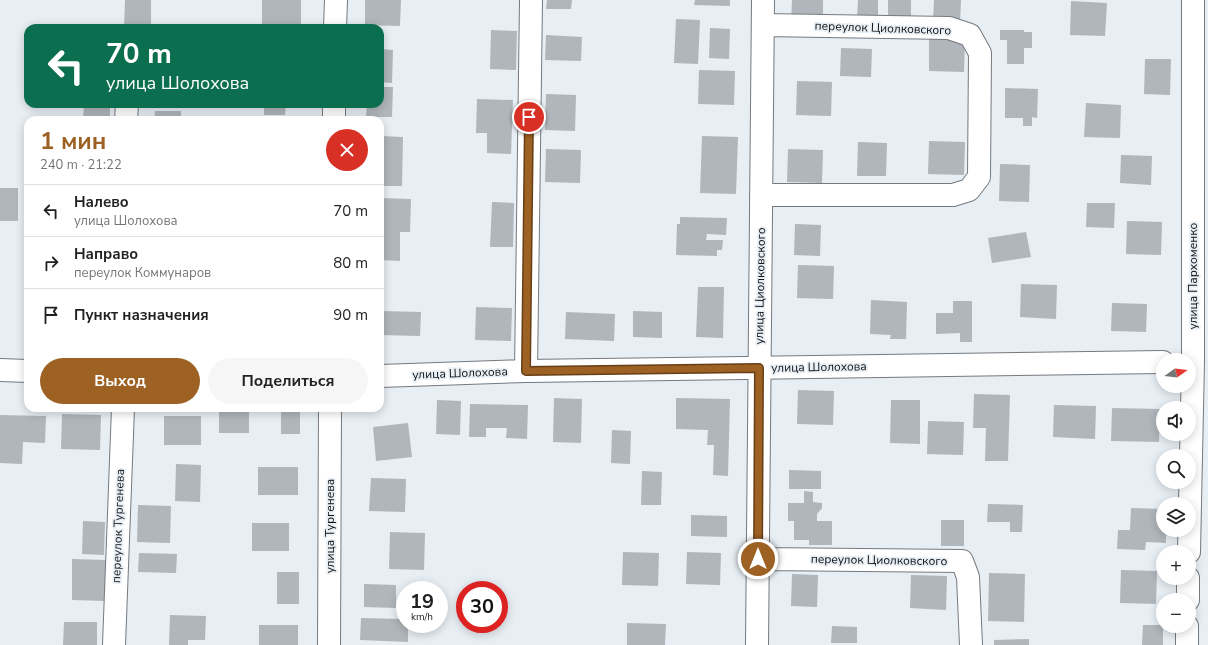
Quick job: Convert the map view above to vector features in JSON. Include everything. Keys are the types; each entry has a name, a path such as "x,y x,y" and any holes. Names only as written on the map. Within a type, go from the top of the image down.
{"street":[{"path":"335,24 336,0"},
{"path":"526,371 531,0"},
{"name":"улица Циолковского","path":"757,645 763,0"},
{"name":"улица Пархоменко","path":"1193,0 1196,353"},
{"name":"переулок Циолковского","path":"762,195 953,195 969,190 980,177 980,53 970,35 949,28 763,25"},
{"name":"улица Шолохова","path":"384,376 526,371 1156,362"},
{"path":"0,370 24,371"},
{"name":"улица Пархоменко","path":"1189,545 1195,393"},
{"name":"переулок Тургенева","path":"114,645 123,412"},
{"name":"улица Тургенева","path":"329,645 330,412"},
{"name":"переулок Циолковского","path":"758,559 962,561 968,577 971,645"},
{"path":"1187,633 1187,645"}],"building":[{"path":"125,0 151,0 151,24 124,24"},
{"path":"262,0 301,0 301,24 262,24"},
{"path":"365,0 401,0 400,26 365,24"},
{"path":"547,0 572,0 571,9 546,9"},
{"path":"695,0 730,0 730,6 694,5"},
{"path":"792,0 823,0 823,24 791,23"},
{"path":"858,0 878,0 878,19 857,18"},
{"path":"888,0 911,0 911,16 888,16"},
{"path":"934,0 961,0 960,24 933,23"},
{"path":"1071,1 1107,3 1105,36 1070,35"},
{"path":"676,19 700,20 698,64 674,63"},
{"path":"710,28 730,29 729,59 709,58"},
{"path":"491,30 517,31 516,70 490,69"},
{"path":"1000,30 1024,30 1024,32 1032,32 1032,48 1024,48 1024,64 1007,64 1007,40 1000,40"},
{"path":"546,35 582,37 581,61 545,60"},
{"path":"929,38 965,39 964,72 929,71"},
{"path":"841,48 872,49 871,77 840,76"},
{"path":"384,49 393,50 392,83 384,82"},
{"path":"1145,59 1171,59 1170,95 1144,94"},
{"path":"699,70 735,71 734,105 698,104"},
{"path":"797,81 832,82 831,116 796,115"},
{"path":"384,87 393,87 392,117 366,116 367,108 384,108"},
{"path":"1005,88 1038,89 1037,118 1032,117 1032,126 1023,126 1023,118 1005,118"},
{"path":"546,94 576,95 575,131 545,130"},
{"path":"477,99 513,100 511,154 487,153 487,133 476,133"},
{"path":"1086,103 1121,105 1120,138 1084,137"},
{"path":"84,108 110,108 110,116 83,116"},
{"path":"264,108 286,108 285,115 264,115"},
{"path":"155,111 181,111 181,116 154,116"},
{"path":"384,136 403,137 402,186 384,186"},
{"path":"702,136 738,137 736,194 700,193"},
{"path":"929,141 965,142 964,175 928,174"},
{"path":"858,142 887,143 886,176 857,176"},
{"path":"546,149 581,150 580,183 545,182"},
{"path":"788,149 823,150 822,183 787,182"},
{"path":"1121,155 1152,156 1151,185 1120,183"},
{"path":"1000,164 1030,165 1029,202 999,201"},
{"path":"0,188 18,188 18,221 0,221"},
{"path":"384,198 411,199 410,232 400,232 400,261 384,260"},
{"path":"492,202 514,203 513,247 490,247"},
{"path":"1087,203 1115,203 1114,228 1086,227"},
{"path":"680,217 727,218 726,235 707,234 706,240 723,240 722,250 717,250 717,256 676,255 677,224 680,224"},
{"path":"1127,221 1162,222 1161,255 1126,254"},
{"path":"795,224 821,225 820,256 794,255"},
{"path":"1026,232 1031,257 992,263 988,238"},
{"path":"798,265 834,266 833,299 797,298"},
{"path":"1021,284 1057,285 1056,319 1020,317"},
{"path":"698,287 724,287 723,338 696,337"},
{"path":"871,300 907,302 906,339 890,339 891,335 870,334"},
{"path":"953,301 972,301 972,342 960,342 960,333 936,334 936,313 953,313"},
{"path":"1112,303 1147,304 1146,332 1111,331"},
{"path":"476,307 512,308 511,341 475,340"},
{"path":"384,311 421,312 420,336 384,335"},
{"path":"633,311 662,312 662,338 633,337"},
{"path":"566,312 615,314 614,341 565,339"},
{"path":"798,390 834,391 833,425 797,424"},
{"path":"974,394 1010,395 1008,461 985,461 986,428 973,428"},
{"path":"554,398 582,399 581,443 553,442"},
{"path":"676,398 730,399 728,476 713,475 714,445 707,445 708,430 676,429"},
{"path":"437,400 461,401 460,435 436,434"},
{"path":"891,400 920,400 920,444 890,443"},
{"path":"470,404 528,405 527,439 506,438 507,428 486,428 486,437 469,437"},
{"path":"1054,405 1096,406 1095,439 1053,437"},
{"path":"1112,408 1156,409 1156,441 1159,442 1111,441"},
{"path":"219,412 249,412 249,433 219,433"},
{"path":"281,412 300,412 300,434 281,434"},
{"path":"62,414 101,415 100,450 61,449"},
{"path":"0,415 46,416 45,443 23,442 22,464 0,463"},
{"path":"164,416 201,416 201,445 164,445"},
{"path":"928,421 964,422 963,455 927,454"},
{"path":"408,423 412,457 376,461 373,427"},
{"path":"612,430 631,431 630,464 611,463"},
{"path":"176,464 201,465 200,502 175,501"},
{"path":"258,467 298,467 298,495 258,495"},
{"path":"789,470 821,471 821,489 789,489"},
{"path":"642,471 662,472 661,505 641,505"},
{"path":"371,478 406,479 405,512 369,511"},
{"path":"804,491 813,492 813,502 822,503 822,508 817,514 817,521 832,521 832,545 809,545 809,540 794,540 794,521 788,521 788,503 804,503"},
{"path":"988,504 1023,505 1022,532 1010,532 1010,522 987,522"},
{"path":"138,505 171,506 170,543 137,542"},
{"path":"1131,508 1156,509 1156,537 1166,537 1166,543 1146,542 1145,550 1117,549 1118,530 1130,530"},
{"path":"691,515 727,516 727,537 691,536"},
{"path":"941,520 964,520 964,546 941,546"},
{"path":"83,521 105,522 104,555 82,554"},
{"path":"252,523 289,523 289,551 252,551"},
{"path":"390,532 425,533 424,570 389,569"},
{"path":"623,552 659,553 658,586 622,585"},
{"path":"687,552 721,553 720,585 686,584"},
{"path":"139,553 177,554 176,573 138,572"},
{"path":"72,559 106,560 105,601 72,600"},
{"path":"1121,570 1156,571 1156,604 1120,603"},
{"path":"277,572 299,572 299,604 277,604"},
{"path":"989,573 1025,574 1024,622 988,621"},
{"path":"792,574 818,575 817,607 791,606"},
{"path":"911,575 947,576 946,610 910,608"},
{"path":"364,584 396,585 396,608 364,607"},
{"path":"170,615 206,616 205,640 188,640 188,645 169,645"},
{"path":"361,618 396,619 396,633 408,633 408,642 360,640"},
{"path":"64,622 97,622 97,645 63,645"},
{"path":"627,623 666,624 665,645 627,645"},
{"path":"259,625 298,625 298,645 259,645"},
{"path":"1143,625 1156,625 1156,633 1163,633 1163,645 1142,645"},
{"path":"832,626 857,627 857,643 831,643"},
{"path":"1029,639 1029,645 994,645 994,640"}],"route":[{"path":"529,117 526,371 759,368 758,559"}]}
